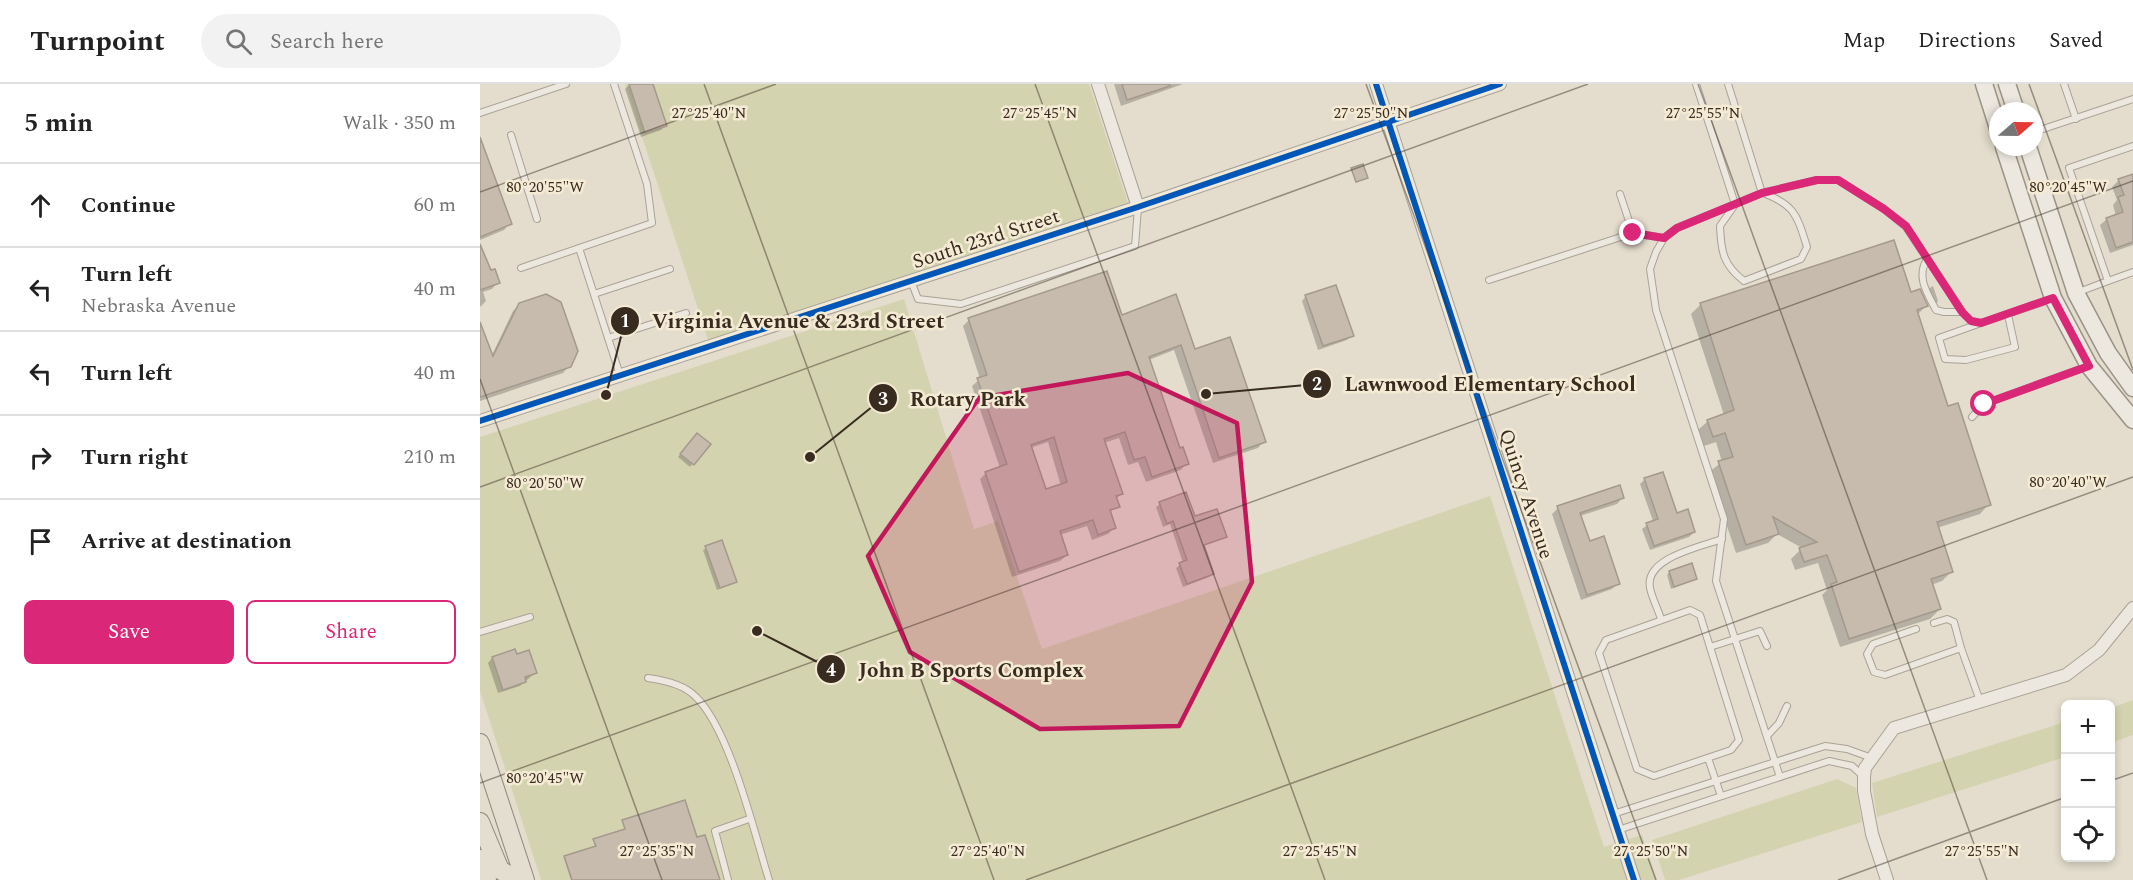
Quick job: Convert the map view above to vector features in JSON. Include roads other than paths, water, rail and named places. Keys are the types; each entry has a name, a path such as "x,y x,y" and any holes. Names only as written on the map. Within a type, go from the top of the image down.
{"main road":[{"path":"480,743 525,880"},
{"path":"480,822 500,870 518,880"},
{"path":"480,859 487,880"}],"street":[{"path":"1098,84 1138,207"},
{"name":"Quincy Avenue","path":"1376,84 1634,880"},
{"name":"South 23rd Street","path":"480,421 1138,207 1388,121 1470,89 1500,84"},
{"path":"1984,84 1990,102"},
{"path":"2007,84 2013,102"},
{"path":"2007,156 2053,298 2089,366 2133,420"},
{"path":"2031,156 2076,293 2108,354 2133,388"},
{"path":"2053,298 2076,293"},
{"path":"2089,366 2108,354"},
{"path":"1887,880 1872,834 1864,791 1864,777 1865,768 1894,728 2066,675 2098,650 2133,608"}],"lane":[{"path":"481,110 566,84"},
{"path":"521,268 652,223 647,184 614,84"},
{"path":"1696,84 1735,204"},
{"path":"1728,84 1762,193"},
{"path":"2064,84 2076,119"},
{"path":"2043,129 2133,99"},
{"path":"511,135 537,219"},
{"path":"2108,281 2069,168 2133,146"},
{"path":"1780,777 1716,581 1724,519 1656,310 1650,269 1664,238 1677,228 1762,193 1817,180 1838,180 1906,226 1962,312 1971,321 1981,323"},
{"path":"1735,204 1720,226 1723,259 1733,272 1744,280 1801,259 1807,247 1799,221 1785,201 1762,193"},
{"path":"1620,194 1633,233"},
{"path":"911,281 918,299 962,304 1135,246 1138,207"},
{"path":"1489,280 1633,233 1664,238"},
{"path":"579,248 621,376"},
{"path":"1927,259 1921,268 1923,284 1936,310 1962,312"},
{"path":"594,294 670,269"},
{"path":"2076,293 2133,272"},
{"path":"2008,315 2015,347 1966,360 1945,359 1939,338 2053,298"},
{"path":"608,338 686,313"},
{"path":"1972,417 1984,404 2089,366"},
{"path":"1662,619 1649,587 1650,574 1662,561 1722,539"},
{"path":"1690,610 1700,615 1710,647 1739,740 1731,750 1654,776 1637,769 1599,653 1606,640 1690,610"},
{"path":"480,632 530,617"},
{"path":"1934,623 1947,619 1954,622 1980,702"},
{"path":"1916,629 1873,644 1867,654 1874,672 1885,675 1962,648"},
{"path":"1710,647 1735,637 1760,631 1767,645"},
{"path":"648,678 663,680 694,694 710,713 727,751 769,880"},
{"path":"1767,736 1779,723 1787,706"},
{"path":"1612,814 1825,746 1847,749 1872,758"},
{"path":"1708,758 1721,796"},
{"path":"1617,830 1829,761 1852,766 1864,777"},
{"path":"728,880 715,831 749,819"}],"place":[{"name":"Lawnwood Elementary School","path":"1206,394"},
{"name":"Virginia Avenue & 23rd Street","path":"606,395"},
{"name":"Rotary Park","path":"810,457"},
{"name":"John B Sports Complex","path":"757,631"}]}
